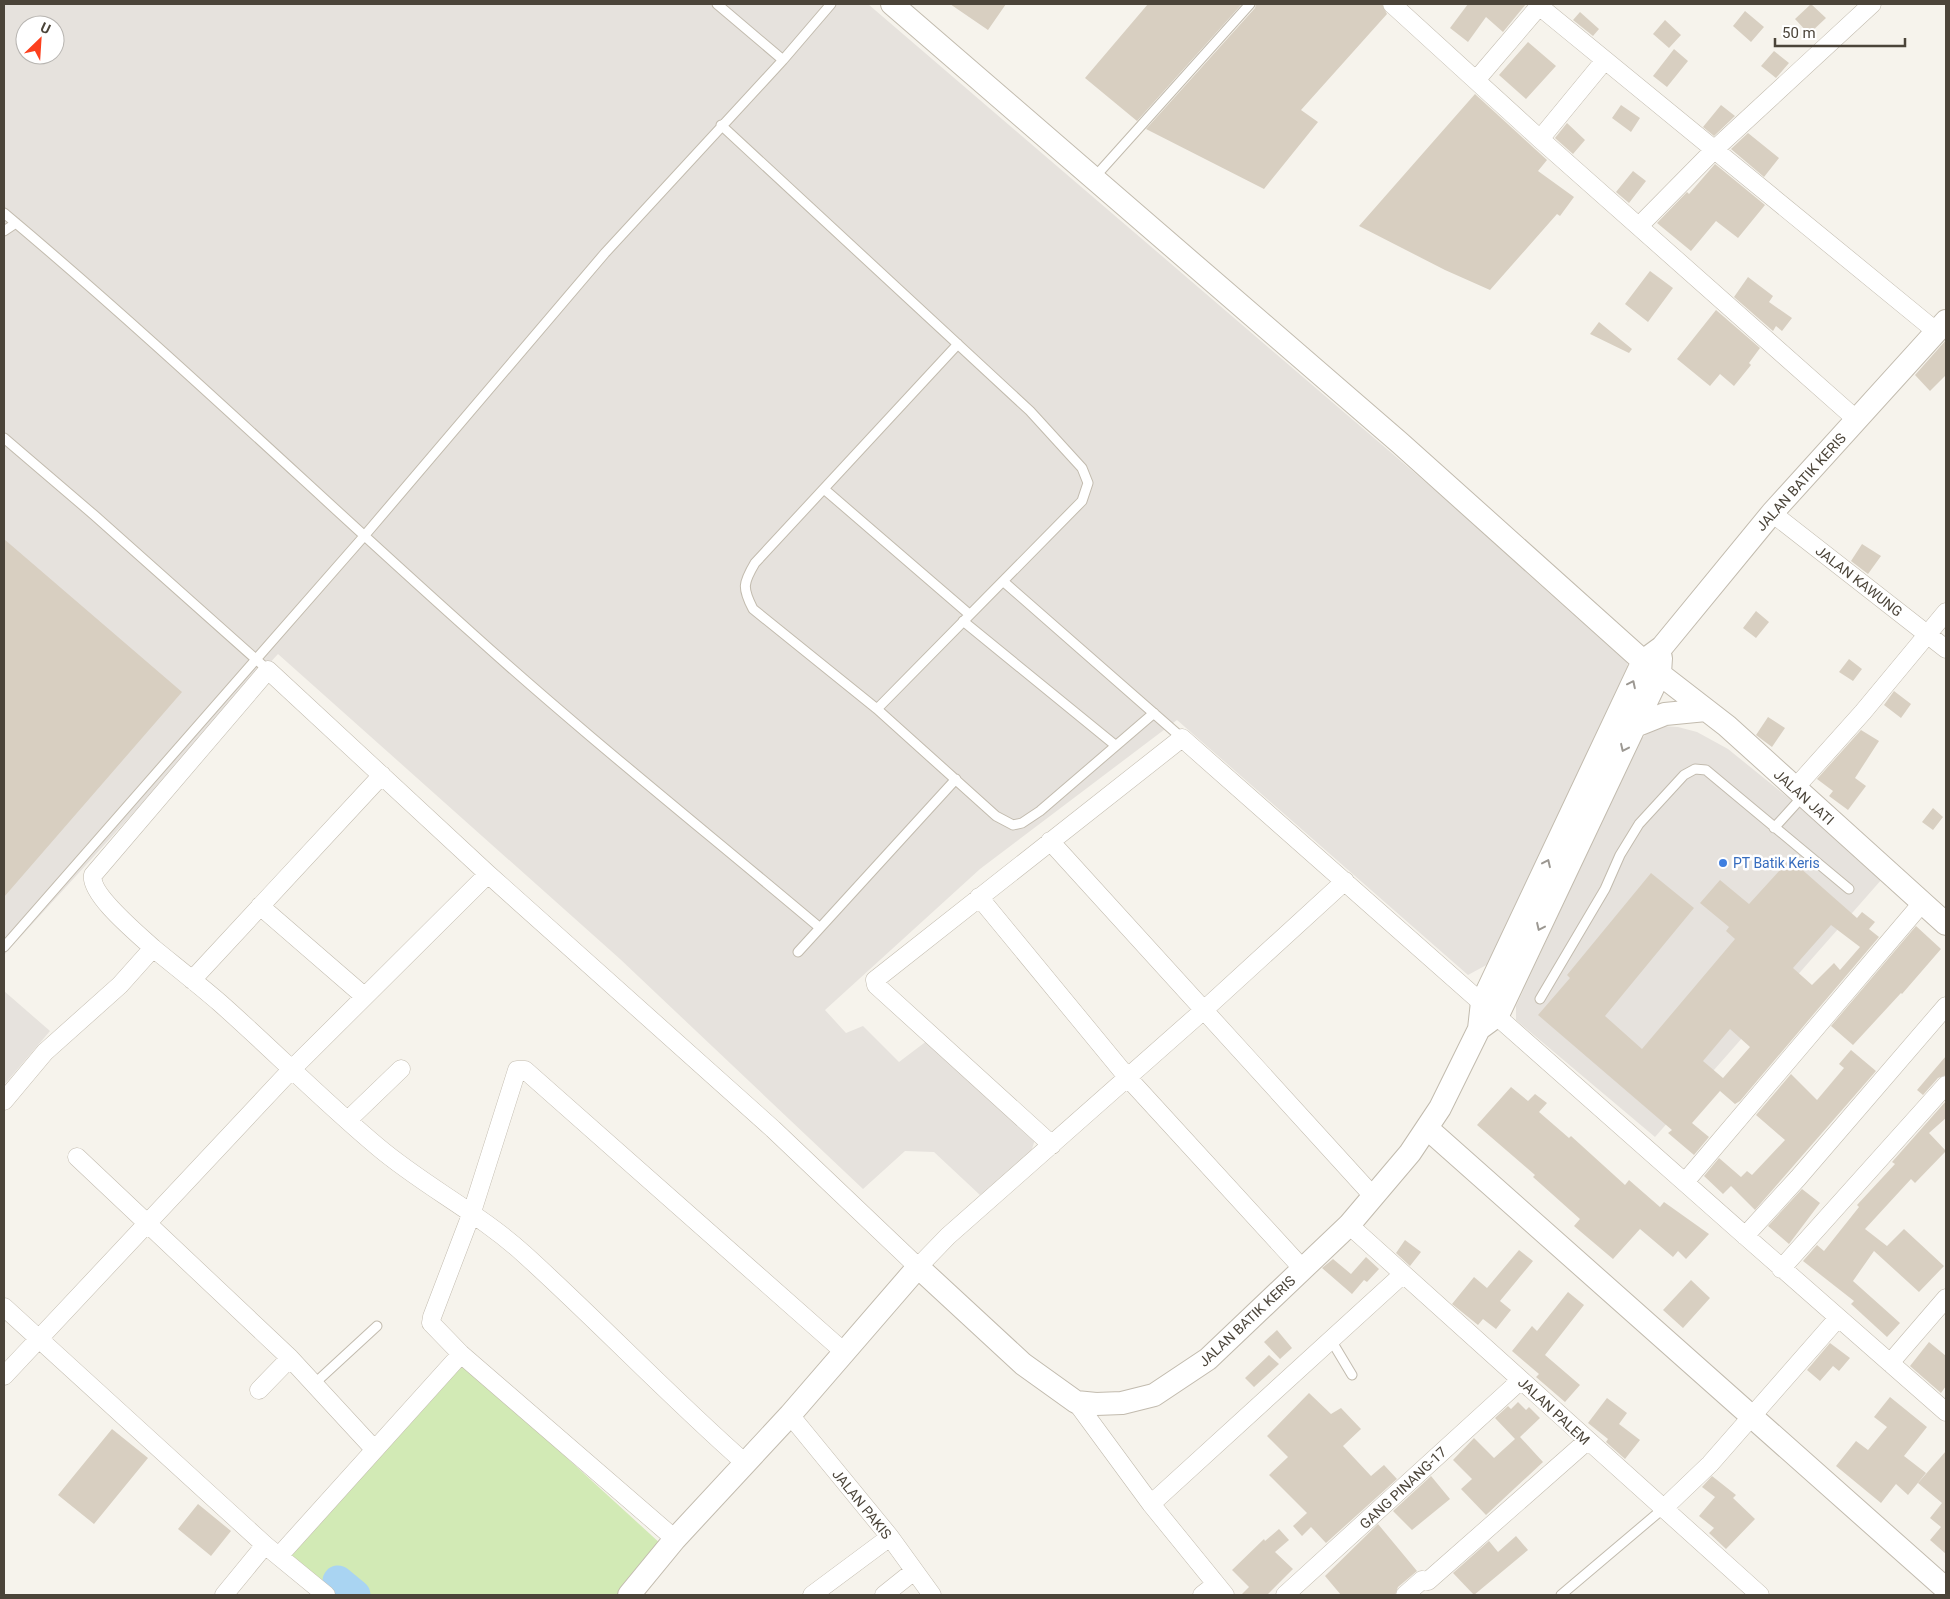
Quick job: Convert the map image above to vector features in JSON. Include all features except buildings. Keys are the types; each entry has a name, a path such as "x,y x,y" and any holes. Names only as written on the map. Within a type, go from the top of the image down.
{"street":[{"name":"JALAN JATI","path":"892,4 1392,437 1651,667 1706,710 1946,924"},
{"path":"1392,4 1477,79 1540,139 1640,225 1857,420"},
{"path":"1640,225 1715,149 1872,4"},
{"path":"1477,79 1540,5 1715,149 1942,326"},
{"path":"1540,139 1606,60"},
{"name":"JALAN BATIK KERIS","path":"1651,667 1662,648 1772,513 1942,326"},
{"name":"JALAN KAWUNG","path":"1772,513 1946,649"},
{"path":"1799,792 1862,712 1946,612"},
{"path":"745,1463 696,1420 524,1254 472,1212 425,1184 348,1120 291,1070 220,1003 152,948 101,896 92,880 93,875 108,855 175,780 262,665 488,874 773,1129 1023,1364 1076,1402 1152,1504 1220,1590 1202,1595"},
{"path":"1586,806 1635,726 1651,667"},
{"path":"1490,1009 1651,667"},
{"path":"1635,726 1665,714 1706,710"},
{"path":"1052,1146 875,983 877,978 1182,738 1345,880 1781,1269 1946,1412"},
{"path":"192,980 382,775"},
{"path":"1050,841 1205,1009 1373,1196"},
{"path":"4,1376 291,1070 488,874"},
{"path":"629,1595 675,1539 790,1415 843,1351 948,1236 1205,1009 1345,880"},
{"path":"979,897 1128,1078 1302,1268"},
{"path":"1685,1182 1922,903"},
{"path":"260,906 364,996"},
{"path":"4,1101 45,1052 120,986 152,948"},
{"path":"1745,1236 1798,1178 1946,1006"},
{"name":"JALAN BATIK KERIS","path":"1076,1402 1096,1404 1122,1403 1141,1399 1165,1388 1208,1360 1349,1225 1428,1129 1490,1009"},
{"path":"675,1539 461,1354 434,1328 432,1317 472,1212 515,1073 522,1068 603,1137 843,1351"},
{"path":"348,1120 401,1069"},
{"path":"1781,1269 1946,1085"},
{"path":"1428,1129 1946,1589"},
{"path":"77,1157 290,1358 374,1449"},
{"name":"JALAN PALEM","path":"1349,1225 1402,1275 1587,1441 1665,1508 1760,1595"},
{"path":"1152,1504 1402,1275"},
{"path":"1890,1363 1946,1298"},
{"path":"4,1307 265,1545 326,1595"},
{"path":"1665,1508 1710,1464 1838,1318"},
{"path":"279,1556 461,1354"},
{"path":"259,1390 290,1358"},
{"name":"GANG PINANG-17","path":"1285,1595 1521,1380"},
{"name":"JALAN PAKIS","path":"790,1415 890,1537 932,1595"},
{"path":"1406,1595 1422,1580 1428,1580 1587,1441"},
{"path":"812,1595 890,1537"},
{"path":"224,1595 265,1545"},
{"path":"884,1595 914,1571"}],"lane":[{"path":"717,4 783,60"},
{"path":"4,947 161,768 262,665 365,535 605,253 721,125 783,60 831,4"},
{"path":"1093,179 1250,4"},
{"path":"721,125 1036,418 1082,468 1088,483 1082,501 877,709"},
{"path":"4,213 365,535 474,635 575,723 819,927"},
{"path":"4,230 16,223"},
{"path":"958,344 755,563 745,580 745,594 753,609 877,709 996,816 1013,825 1022,823 1040,811 1154,713"},
{"path":"4,438 94,515 262,665"},
{"path":"824,489 969,614"},
{"path":"1004,582 1182,738"},
{"path":"963,622 1115,745"},
{"path":"161,768 175,780"},
{"path":"1540,1000 1605,889 1620,855 1639,824 1684,775 1694,769 1706,770 1849,889"},
{"path":"798,952 956,779"},
{"path":"1774,828 1799,792"},
{"path":"314,1384 377,1326"},
{"path":"1331,1340 1352,1375"},
{"path":"1561,1595 1665,1508"}],"shaded area":[{"path":"4,4 868,4 1626,654 1629,674 1490,963 1468,975 1177,720 980,869 825,1010 846,1033 863,1026 899,1062 932,1037 1037,1133 1032,1149 980,1195 934,1152 905,1151 863,1189 620,959 278,654 4,955"},
{"path":"1662,726 1678,727 1697,732 1728,749 1812,817 1882,879 1655,1137 1516,1020 1516,1006 1641,739 1651,730"},
{"path":"4,991 50,1031 4,1085"}],"green space":[{"path":"462,1362 662,1545 618,1595 338,1595 291,1556"}],"waterway":[{"path":"338,1581 355,1595"}],"place":[{"name":"PT Batik Keris","path":"1723,863"}]}
